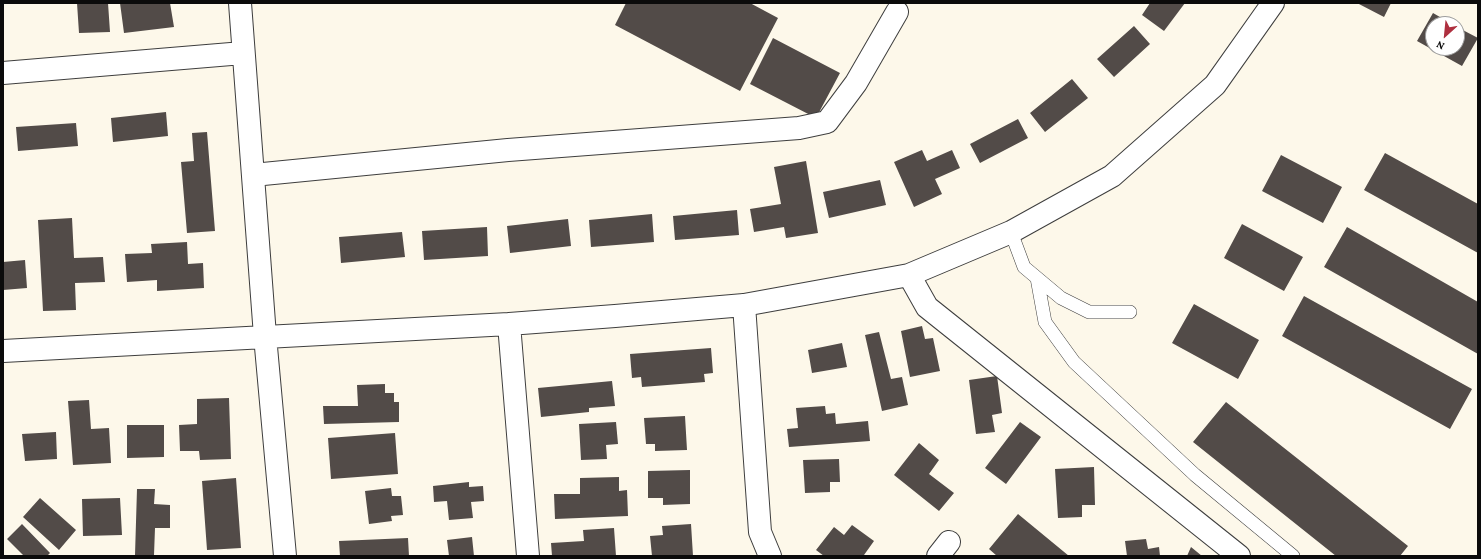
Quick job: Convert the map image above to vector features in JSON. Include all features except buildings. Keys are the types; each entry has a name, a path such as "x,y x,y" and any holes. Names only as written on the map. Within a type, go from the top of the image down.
{"street":[{"path":"240,3 265,336 285,556"},
{"path":"3,351 509,324 744,305 909,275 1011,232 1112,176 1215,85 1273,3"},
{"path":"253,175 508,150 799,128 827,122 856,83 897,12"},
{"path":"3,73 244,53"},
{"path":"909,275 927,307 1239,556"},
{"path":"744,305 760,532 770,556"},
{"path":"509,324 528,556"}],"lane":[{"path":"1011,232 1024,267 1061,298 1089,312 1130,312"},
{"path":"1037,278 1045,322 1074,362 1195,476 1293,556"}]}
